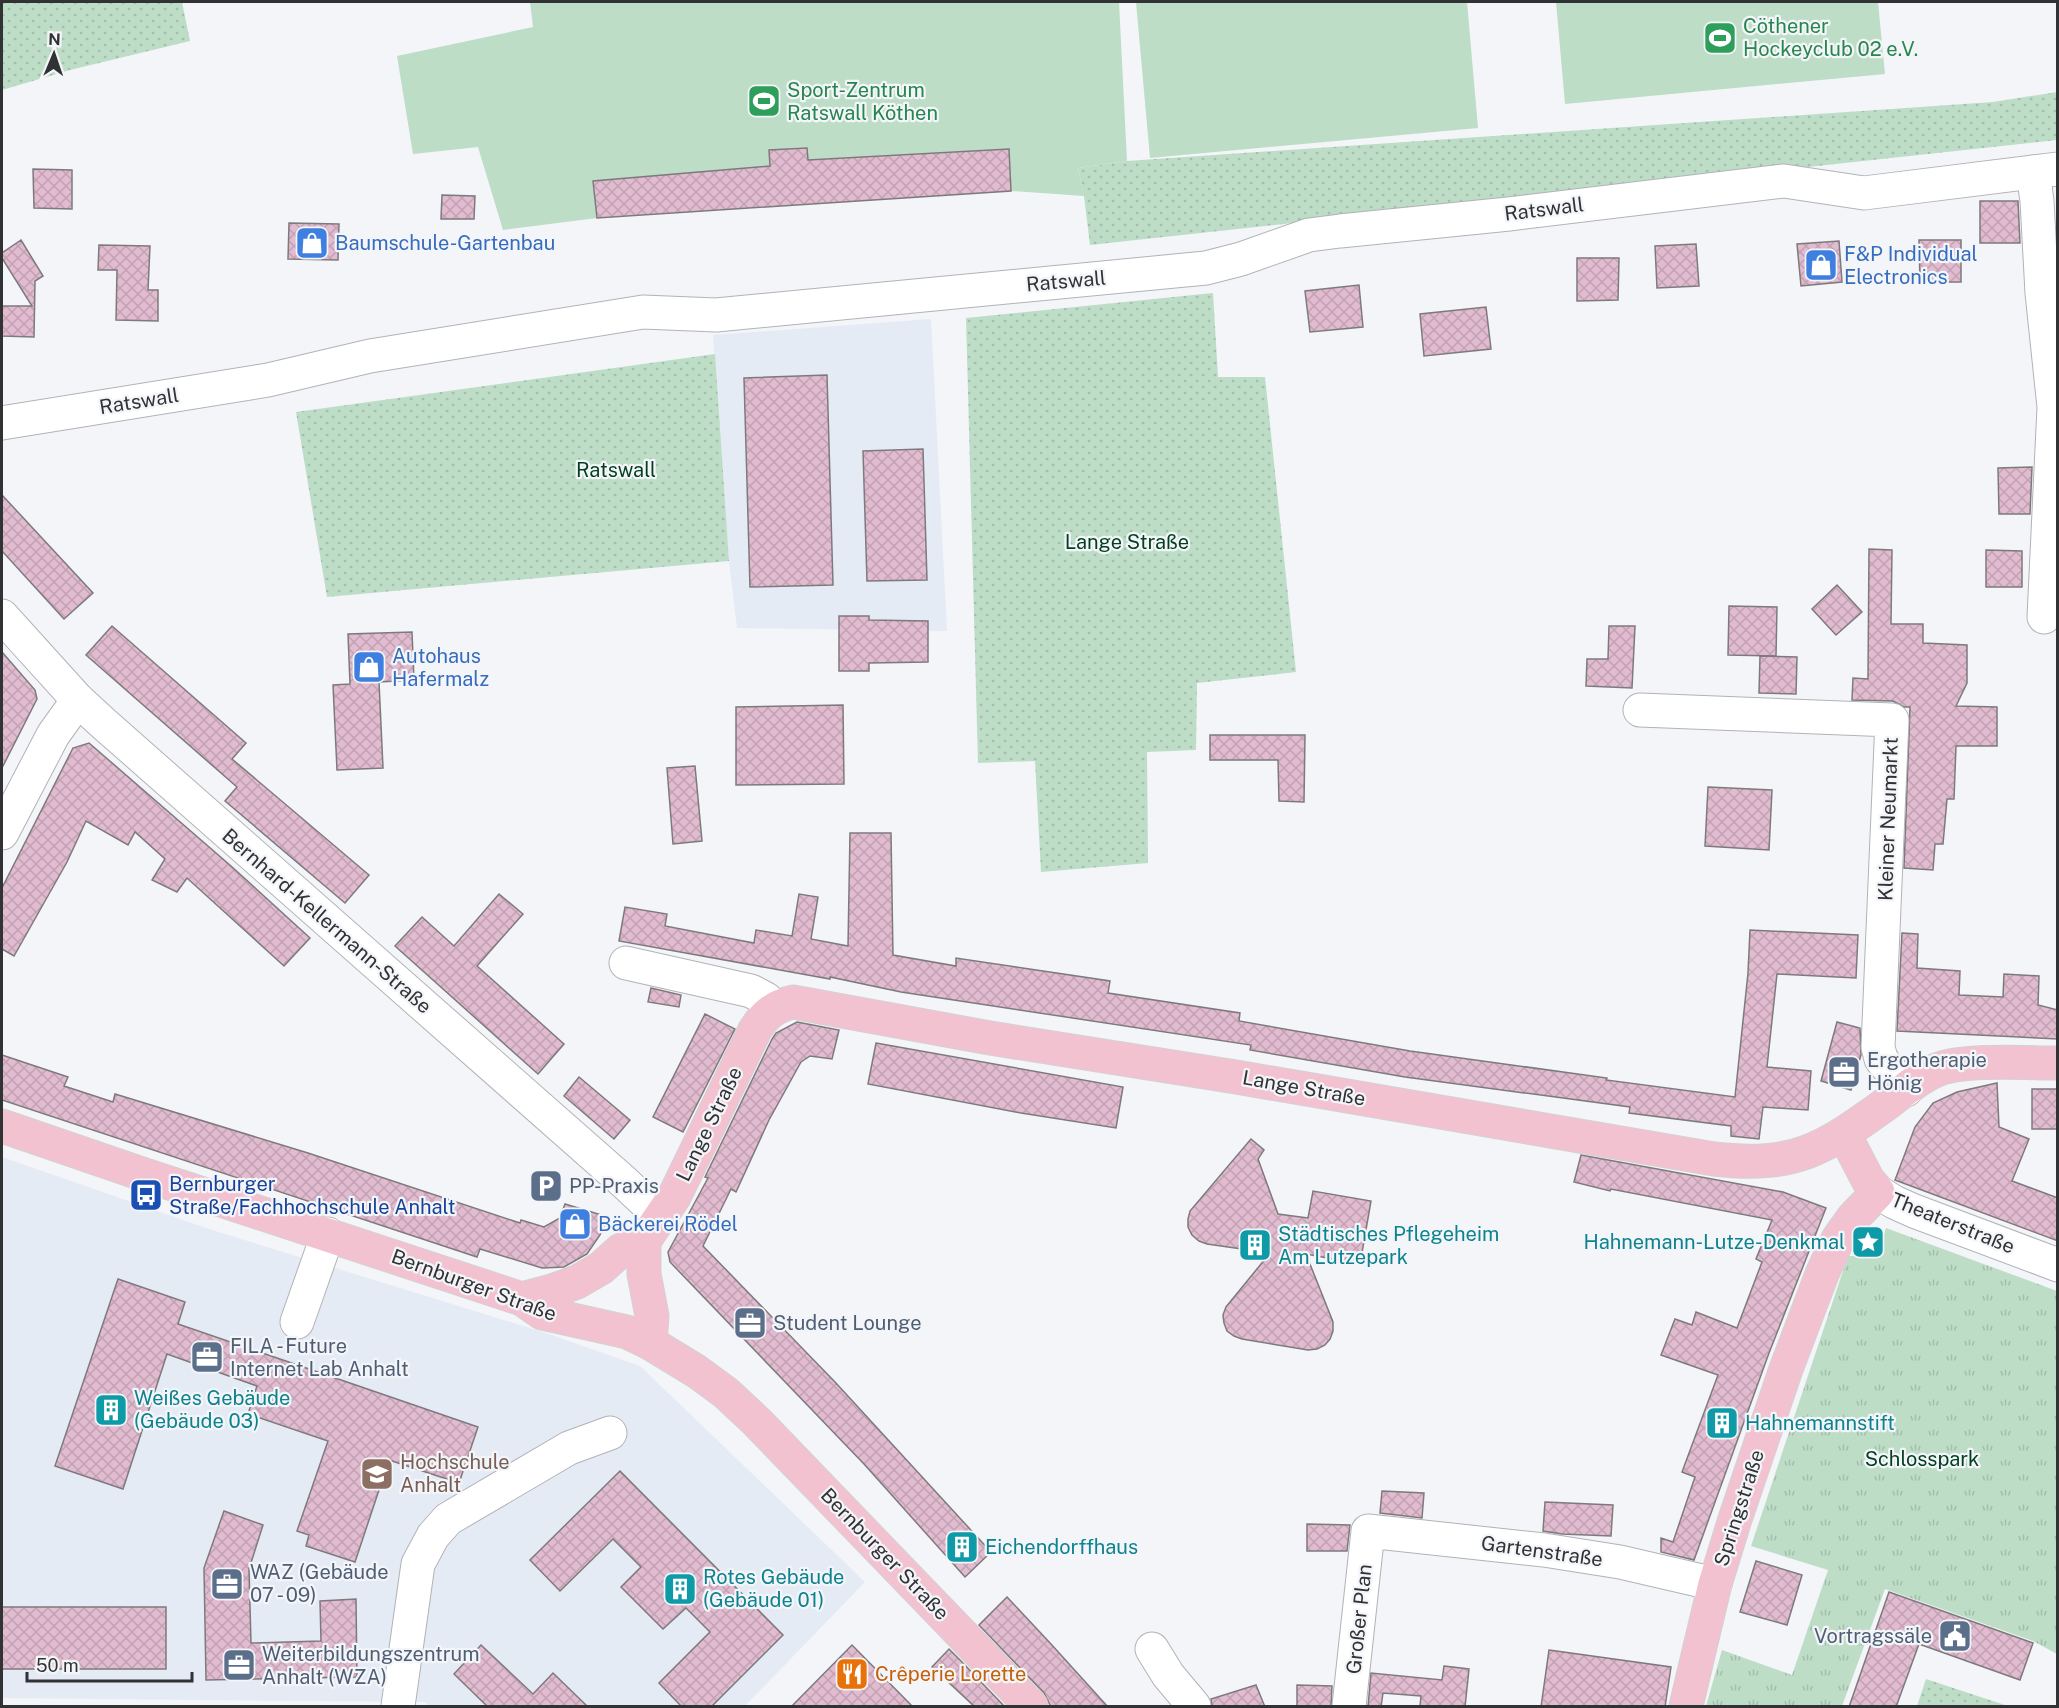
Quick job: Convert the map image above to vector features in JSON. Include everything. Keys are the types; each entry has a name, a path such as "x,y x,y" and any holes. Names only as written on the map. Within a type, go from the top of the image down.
{"main road":[{"name":"Lange Straße","path":"652,1229 674,1197 763,1017 774,1008 794,1002 990,1038 1742,1162 1789,1158 1808,1153 1838,1138 1930,1073 1950,1066 2058,1063"},
{"name":"Bernburger Straße","path":"2,1126 522,1299 542,1313 627,1332 650,1343 696,1371 726,1393 757,1422 1031,1707"},
{"name":"Theaterstraße","path":"1838,1138 1878,1192"},
{"name":"Springstraße","path":"1686,1707 1714,1584 1786,1369 1827,1260 1852,1218 1878,1192"},
{"path":"522,1299 552,1292 577,1282 601,1268 621,1250 652,1229"},
{"path":"650,1343 652,1316 644,1274 652,1229"}],"street":[{"name":"Ratswall","path":"2,423 268,380 370,356 643,312 716,315 1206,268 1240,259 1309,235 1784,181 1864,194 2045,171"},
{"path":"2044,617 2054,407 2042,293 2037,201 2045,171"},
{"name":"Bernhard-Kellermann-Straße","path":"2,616 78,700 624,1182 652,1229"},
{"path":"2,833 53,735 78,700"},
{"name":"Kleiner Neumarkt","path":"1640,710 1892,720 1878,1047 1881,1059 1906,1090"},
{"path":"626,963 752,992 766,999 774,1008"},
{"name":"Theaterstraße","path":"1878,1192 1914,1211 2058,1265"},
{"path":"297,1322 328,1234"},
{"path":"398,1707 418,1564 433,1536 448,1519 569,1448 610,1433"},
{"name":"Gartenstraße","path":"1368,1531 1555,1551 1620,1562 1714,1584"},
{"name":"Großer Plan","path":"1349,1707 1368,1531"},
{"path":"1152,1649 1168,1675 1194,1707"}],"shaded area":[{"path":"931,319 947,631 737,628 729,561 713,335"},
{"name":"Hochschule Anhalt","path":"2,1157 209,1229 546,1333 640,1366 865,1582 745,1706 428,1706 425,1702 2,1698"}],"green space":[{"path":"2,2 182,2 190,41 70,70 2,90"},
{"name":"Sport-Zentrum Ratswall Köthen","path":"530,2 1119,2 1127,161 1078,168 1084,196 1011,191 597,218 503,230 478,147 413,154 397,56 533,27"},
{"path":"1136,2 1467,2 1478,128 1150,158"},
{"name":"Cöthener Hockeyclub 02 e.V.","path":"1556,2 1878,2 1885,74 1565,104"},
{"path":"2057,92 2057,140 1090,245 1078,168 1127,161 1993,102"},
{"name":"Lange Straße","path":"1213,293 1218,377 1265,377 1296,672 1197,683 1196,750 1147,752 1148,863 1041,872 1035,761 978,763 966,318"},
{"name":"Ratswall","path":"715,354 729,561 327,597 296,412"},
{"name":"Schlosspark","path":"1886,1228 2057,1291 2057,1654 2033,1641 1885,1589 1842,1706 1706,1706 1722,1650 1792,1675 1828,1570 1751,1546 1848,1256 1865,1256 1874,1252 1881,1243"},
{"path":"1926,1679 2008,1706 1917,1706"}],"building":[{"path":"807,148 808,160 1009,149 1011,191 597,218 593,181 770,166 769,150"},
{"path":"33,169 72,170 72,209 34,208"},
{"path":"442,195 475,196 474,219 441,219"},
{"path":"1980,201 2018,201 2020,243 1980,243"},
{"path":"289,223 339,224 338,260 288,259"},
{"path":"21,240 43,276 35,281 34,337 2,336 2,306 32,306 2,258 2,253"},
{"path":"1919,240 1961,240 1961,282 1920,282"},
{"path":"1839,241 1842,282 1801,286 1797,244"},
{"path":"1696,244 1699,286 1657,288 1655,246"},
{"path":"99,245 150,246 148,290 158,290 158,321 116,320 117,270 98,270"},
{"path":"1577,258 1619,258 1618,300 1577,301"},
{"path":"1359,285 1363,327 1310,332 1305,291"},
{"path":"1486,307 1491,349 1424,356 1420,314"},
{"path":"827,375 833,585 750,587 744,378"},
{"path":"923,449 927,580 867,581 863,451"},
{"path":"2032,467 2030,514 1999,514 1998,468"},
{"path":"2,495 93,593 64,619 2,551"},
{"path":"1869,549 1892,550 1891,624 1923,624 1923,643 1967,645 1967,683 1956,706 1997,707 1997,746 1956,746 1954,799 1947,799 1943,844 1935,844 1933,870 1904,868 1910,707 1904,707 1893,701 1852,700 1853,678 1868,679"},
{"path":"1986,550 2022,551 2022,587 1986,587"},
{"path":"1837,585 1862,612 1836,635 1812,609"},
{"path":"1729,606 1777,607 1776,656 1728,655"},
{"path":"839,616 869,616 869,620 928,621 928,662 869,663 869,671 839,671"},
{"path":"112,626 246,743 232,759 369,875 345,903 225,801 237,787 86,655"},
{"path":"1609,626 1635,626 1632,688 1586,686 1587,659 1608,659"},
{"path":"412,632 414,680 379,682 383,768 337,770 333,685 350,684 348,634"},
{"path":"2,652 35,690 37,699 2,768"},
{"path":"1760,656 1797,657 1796,694 1759,693"},
{"path":"843,705 844,784 736,785 736,707"},
{"path":"1210,735 1305,735 1304,802 1279,801 1278,760 1210,760"},
{"path":"89,743 310,938 284,966 187,878 177,892 152,880 165,859 135,832 128,845 86,821 67,862 14,956 2,949 2,888 73,748"},
{"path":"695,766 702,841 673,844 667,768"},
{"path":"1708,787 1772,790 1769,850 1705,846"},
{"path":"850,833 891,833 893,955 956,966 956,958 1110,981 1108,993 1240,1013 1239,1021 1410,1051 1607,1078 1606,1080 1735,1097 1748,973 1750,930 1858,935 1856,978 1777,974 1767,1067 1811,1071 1808,1110 1763,1107 1759,1139 1731,1136 1731,1126 1629,1113 1630,1107 1405,1077 1250,1050 1251,1045 901,992 830,977 830,979 619,941 625,907 667,914 665,926 754,943 756,930 792,936 799,894 818,897 811,939 848,946"},
{"path":"499,894 523,914 477,966 564,1044 538,1074 395,946 422,917 454,946"},
{"path":"1902,933 1918,934 1917,968 1960,971 1959,995 2003,997 2004,974 2039,976 2038,1005 2058,1010 2058,1039 1897,1031"},
{"path":"651,988 681,995 679,1007 648,1002"},
{"path":"705,1014 735,1029 683,1132 653,1117"},
{"path":"797,1022 839,1030 832,1059 810,1056 801,1062 769,1120 736,1192 731,1189 703,1246 835,1382 991,1552 965,1577 864,1464 670,1262 668,1252 708,1178 705,1177 772,1039 776,1033"},
{"path":"1837,1022 1860,1028 1861,1055 1851,1090 1821,1081"},
{"path":"876,1043 1123,1087 1116,1128 1021,1113 868,1084"},
{"path":"2,1055 68,1077 64,1086 113,1102 115,1094 308,1153 520,1223 521,1220 544,1227 560,1218 565,1204 608,1217 600,1235 587,1254 564,1267 542,1268 480,1249 477,1257 2,1100"},
{"path":"579,1077 630,1120 614,1139 564,1096"},
{"path":"1997,1083 1999,1127 2029,1139 2012,1181 2058,1198 2058,1241 1895,1180 1915,1127 1933,1103 1957,1092"},
{"path":"2032,1089 2058,1089 2058,1129 2032,1129"},
{"name":"Städtisches Pflegeheim Am Lutzepark","path":"1251,1139 1264,1150 1258,1159 1278,1214 1308,1218 1313,1191 1371,1201 1360,1264 1306,1254 1333,1322 1330,1339 1317,1349 1308,1350 1242,1339 1227,1331 1223,1315 1226,1307 1270,1253 1207,1244 1192,1235 1188,1227 1190,1211"},
{"path":"1581,1155 1783,1192 1826,1208 1769,1353 1694,1560 1661,1552 1661,1538 1673,1542 1695,1477 1682,1472 1718,1375 1661,1355 1675,1319 1692,1325 1696,1312 1737,1328 1762,1262 1756,1259 1772,1220 1611,1189 1610,1191 1574,1182"},
{"path":"118,1279 185,1302 178,1324 478,1427 459,1483 389,1460 355,1562 306,1546 309,1535 297,1531 328,1441 248,1414 257,1386 167,1354 123,1489 55,1466"},
{"name":"Rotes Gebäude (Gebäude 01)","path":"620,1471 783,1635 711,1707 682,1707 659,1683 710,1632 686,1608 663,1629 621,1587 641,1567 613,1539 560,1591 530,1560"},
{"path":"1382,1491 1424,1493 1422,1518 1380,1513"},
{"path":"1545,1502 1613,1505 1611,1536 1543,1531"},
{"name":"WAZ (Gebäude 07 - 09)","path":"224,1511 263,1525 249,1569 251,1643 321,1641 320,1601 356,1599 357,1677 206,1680 204,1568"},
{"path":"1307,1524 1350,1525 1347,1551 1307,1551"},
{"path":"1756,1561 1802,1575 1787,1625 1740,1612"},
{"name":"Vortragssäle","path":"1889,1592 2033,1643 2020,1680 1919,1644 1896,1707 1849,1707"},
{"path":"1007,1597 1108,1707 1051,1707 1044,1693 979,1625"},
{"path":"2,1607 166,1607 166,1669 2,1669"},
{"path":"481,1645 533,1694 553,1673 588,1707 488,1707 454,1674"},
{"name":"Crêperie Lorette","path":"852,1645 913,1707 791,1707"},
{"path":"949,1649 1005,1707 975,1707 932,1667"},
{"path":"1549,1650 1671,1667 1665,1707 1541,1707"},
{"path":"1444,1666 1469,1669 1465,1707 1420,1707 1421,1696 1383,1693 1381,1707 1368,1707 1371,1673 1442,1680"},
{"path":"1256,1685 1265,1707 1212,1707 1211,1699"},
{"path":"1297,1685 1332,1686 1331,1707 1297,1707"}],"place":[{"name":"Cöthener Hockeyclub 02 e.V.","path":"1720,38"},
{"name":"Sport-Zentrum Ratswall Köthen","path":"764,101"},
{"name":"Baumschule-Gartenbau","path":"312,243"},
{"name":"F&P Individual Electronics","path":"1821,265"},
{"name":"Autohaus Hafermalz","path":"369,667"},
{"name":"Ergotherapie Hönig","path":"1844,1072"},
{"name":"PP-Praxis","path":"546,1186"},
{"name":"Bernburger Straße/Fachhochschule Anhalt","path":"146,1195"},
{"name":"Bäckerei Rödel","path":"575,1224"},
{"name":"Hahnemann-Lutze-Denkmal","path":"1868,1242"},
{"name":"Städtisches Pflegeheim Am Lutzepark","path":"1255,1245"},
{"name":"Student Lounge","path":"750,1323"},
{"name":"FILA - Future Internet Lab Anhalt","path":"207,1357"},
{"name":"Weißes Gebäude (Gebäude 03)","path":"111,1410"},
{"name":"Hahnemannstift","path":"1722,1423"},
{"name":"Hochschule Anhalt","path":"377,1474"},
{"name":"Eichendorffhaus","path":"962,1547"},
{"name":"WAZ (Gebäude 07 - 09)","path":"227,1584"},
{"name":"Rotes Gebäude (Gebäude 01)","path":"680,1589"},
{"name":"Vortragssäle","path":"1955,1636"},
{"name":"Weiterbildungszentrum Anhalt (WZA)","path":"239,1665"},
{"name":"Crêperie Lorette","path":"852,1674"}]}
